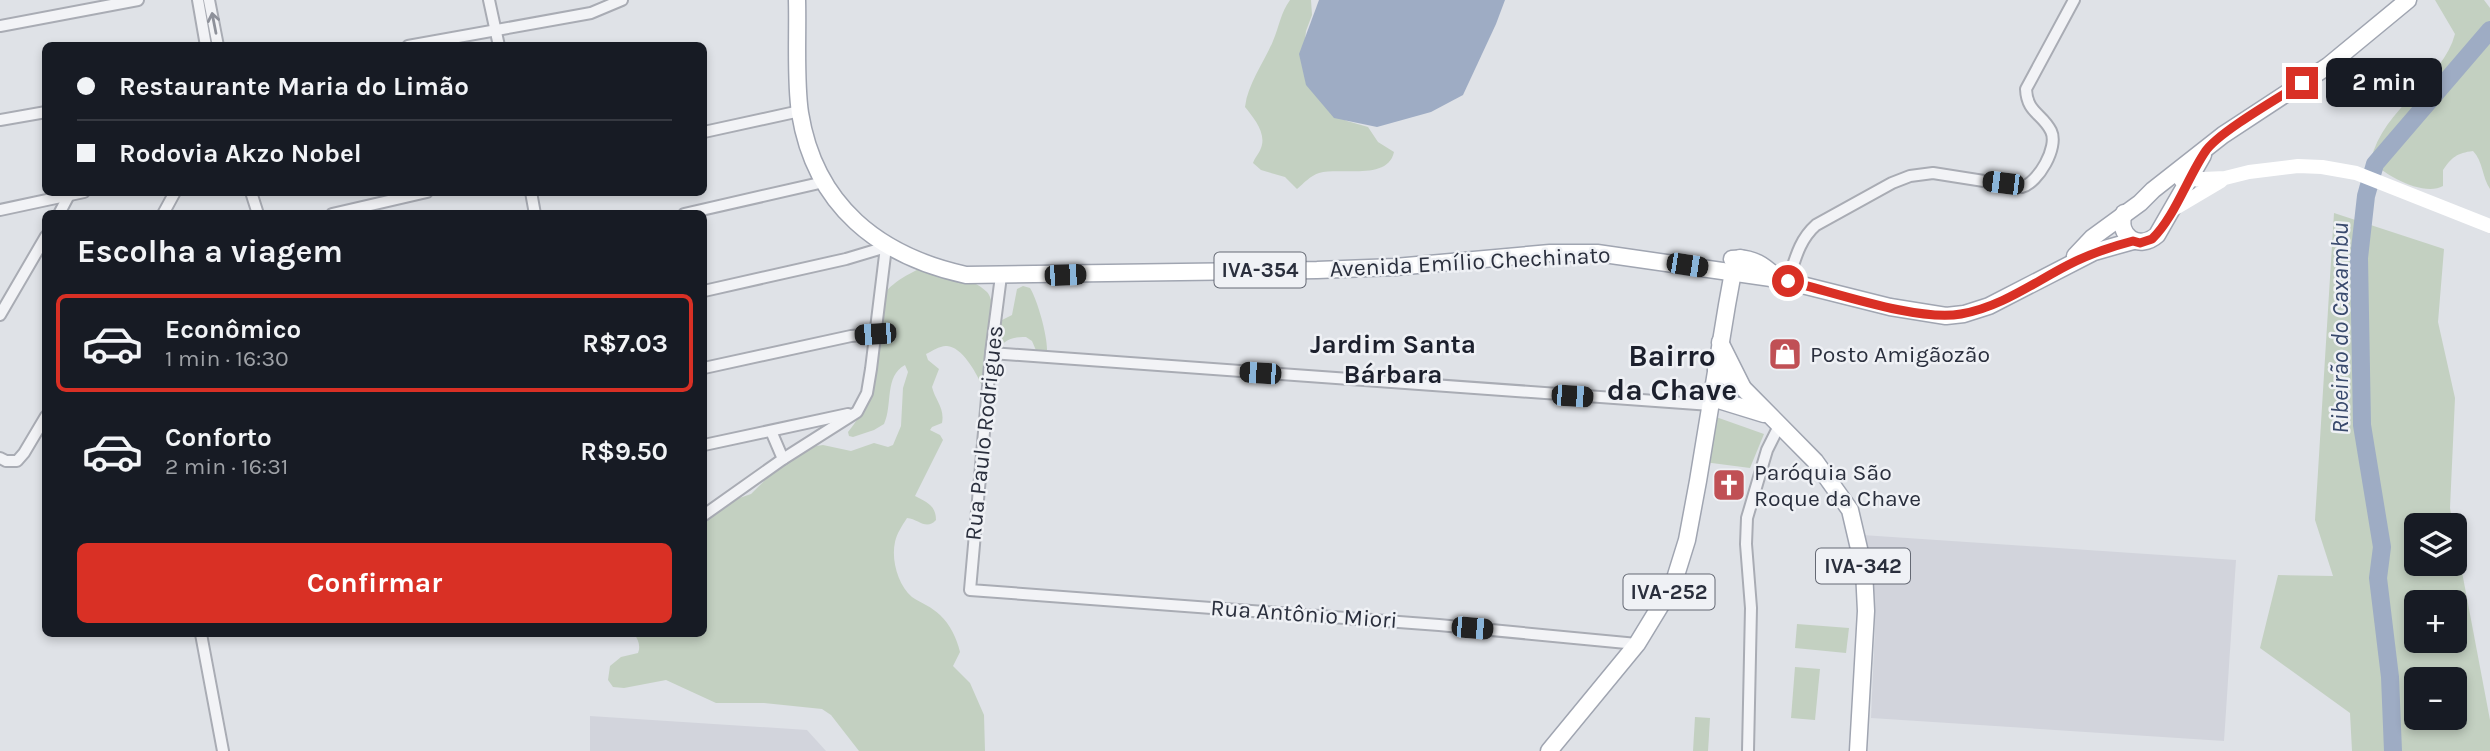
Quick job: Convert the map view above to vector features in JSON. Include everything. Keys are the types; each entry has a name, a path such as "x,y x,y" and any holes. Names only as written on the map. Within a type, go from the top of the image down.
{"main road":[{"name":"Avenida Emílio Chechinato","path":"797,0 800,111 806,143 824,182 840,206 886,247 934,268 966,275 1001,276 1376,268 1550,254 1597,253 1706,268 1753,260 1769,268 1783,280"},
{"path":"2066,266 2092,238 2140,203 2223,135 2328,66 2408,0"},
{"path":"2124,213 2124,232 2133,241 2140,243 2152,239 2172,210 2206,149"},
{"path":"2167,180 2225,178 2298,166 2322,167 2356,173 2490,226"},
{"path":"2172,210 2225,178"},
{"path":"2140,203 2157,211 2161,220 2160,229"},
{"path":"1783,280 1890,307 1946,316 1989,306 2094,252 2133,241"},
{"name":"IVA-252","path":"1549,751 1637,644 1659,611 1676,574 1687,540 1720,342 1736,265"},
{"path":"1720,342 1743,388"},
{"path":"1716,369 1743,388 1766,414"},
{"path":"1711,402 1766,414"},
{"name":"IVA-342","path":"1766,414 1815,461 1850,510 1864,570 1866,611 1858,751"}],"street":[{"path":"0,26 138,0"},
{"path":"198,0 205,42"},
{"path":"209,0 217,42"},
{"path":"489,0 498,42"},
{"path":"430,42 592,13 621,0"},
{"path":"1783,280 1807,233 1815,225 1892,183 1933,173 2022,187 2034,181 2048,157 2053,137 2026,100 2026,89 2074,0"},
{"path":"707,131 800,111"},
{"path":"0,120 42,113"},
{"path":"702,210 824,182"},
{"path":"0,210 64,196"},
{"path":"349,210 410,196"},
{"path":"0,315 42,243"},
{"path":"707,290 846,259 886,247 867,393 857,412 783,459 707,513"},
{"name":"Rua Paulo Rodrigues","path":"970,590 991,353 1001,276"},
{"path":"707,367 851,336 875,334"},
{"path":"991,353 1711,402"},
{"path":"707,444 857,412"},
{"path":"0,457 6,461 17,461 42,423"},
{"path":"1748,751 1751,608 1746,518 1767,450 1779,426"},
{"path":"771,431 783,459"},
{"name":"Rua Antônio Miori","path":"970,590 1427,624 1637,644"},
{"path":"202,637 223,751"}],"shaded area":[{"path":"1862,535 2236,560 2224,741 1871,718 1875,626"},
{"path":"590,716 807,730 826,751 590,751"}],"green space":[{"path":"1290,0 1311,0 1312,15 1306,31 1304,50 1335,115 1368,127 1378,142 1394,152 1383,167 1319,173 1297,189 1285,177 1261,170 1253,163 1261,148 1262,137 1245,107 1247,98"},
{"path":"2435,0 2484,0 2490,8 2490,189 2479,159 2473,151 2459,154 2452,159 2443,170 2443,186 2435,189 2404,183 2371,160 2388,125 2438,66 2455,34"},
{"path":"2334,213 2444,249 2438,322 2455,398 2451,513 2404,513 2404,576 2463,576 2465,590 2404,590 2404,653 2467,653 2467,598 2490,720 2490,751 2352,751 2350,713 2260,648 2278,575 2333,576 2315,520"},
{"path":"919,269 972,282 987,292 995,315 1000,321 1012,315 1017,289 1023,286 1030,288 1046,338 1047,352 1038,355 1032,341 1026,337 1016,337 1002,344 981,384 968,361 953,347 942,346 926,354 928,360 939,369 932,387 943,418 942,423 930,430 940,435 943,440 915,496 932,507 936,520 926,524 907,518 895,542 895,564 903,586 912,597 940,615 955,637 960,652 953,666 970,683 984,715 985,751 859,751 831,715 822,709 764,703 716,703 666,680 624,688 613,687 608,680 610,666 621,657 638,653 639,643 636,637 707,637 707,513 725,503 751,494 777,468 816,446 851,451 874,443 888,447 893,445 901,426 903,388 908,372 905,365 898,370 891,383 884,424 853,437 849,436 848,432 863,409 871,386 876,308 893,284"},
{"path":"1716,417 1764,434 1750,468 1704,462"},
{"path":"1797,624 1849,628 1846,653 1795,648"},
{"path":"1795,667 1820,669 1815,720 1791,718"},
{"path":"1695,717 1710,718 1708,751 1693,751"}],"water":[{"path":"1319,0 1505,0 1463,95 1431,112 1377,127 1334,118 1306,85 1299,54"}],"waterway":[{"name":"Ribeirão do Caxambu","path":"2393,751 2390,677 2378,578 2382,547 2362,425 2359,258 2366,196 2375,164 2490,30"}],"place":[{"name":"Posto Amigãozão","path":"1785,354"},
{"name":"Paróquia São Roque da Chave","path":"1729,485"}],"district":[{"name":"Jardim Santa Bárbara","path":"1393,359"},
{"name":"Bairro da Chave","path":"1672,373"}],"route":[{"path":"1788,281 1928,314 1964,314 1989,306 2106,247 2152,239 2157,235 2206,149 2302,83"}]}
